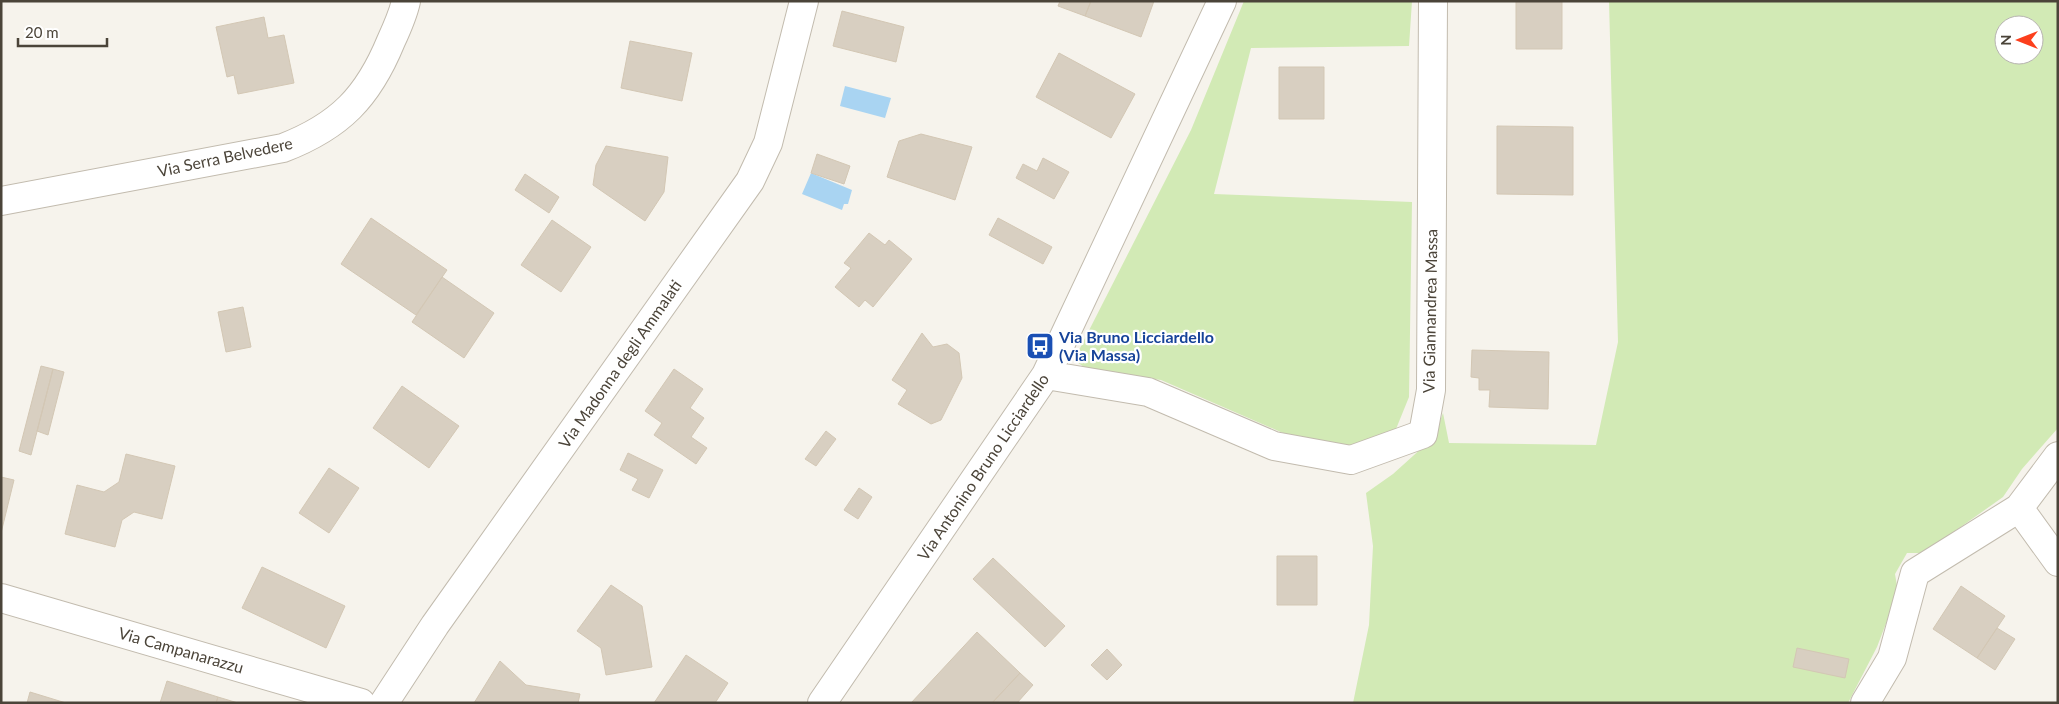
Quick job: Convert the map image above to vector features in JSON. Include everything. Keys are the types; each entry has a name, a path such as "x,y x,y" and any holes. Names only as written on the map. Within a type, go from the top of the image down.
{"street":[{"name":"Via Serra Belvedere","path":"1,201 283,148 310,137 334,122 370,85 385,57 406,1"},
{"name":"Via Madonna degli Ammalati","path":"384,703 435,624 750,181 768,143 804,1"},
{"name":"Via Antonino Bruno Licciardello","path":"822,703 1046,375 1222,1"},
{"name":"Via Giannandrea Massa","path":"1046,375 1148,392 1274,446 1352,460 1423,434 1431,390 1433,1"},
{"path":"1864,703 1892,658 1915,573 2019,508 2058,456"},
{"path":"2019,508 2058,562"},
{"name":"Via Campanarazzu","path":"1,598 361,703"}],"green space":[{"path":"1244,1 1412,1 1409,46 1251,48 1214,194 1412,202 1409,397 1396,429 1371,442 1344,446 1311,442 1283,433 1161,380 1088,370 1077,362 1078,352 1191,130"},
{"path":"1609,1 2058,1 2058,428 2022,469 2003,497 1924,553 1907,553 1895,574 1898,592 1877,647 1848,703 1353,703 1369,625 1373,546 1366,493 1393,474 1434,437 1443,413 1449,443 1596,445 1618,342"}],"water":[{"path":"845,86 891,98 885,118 840,106"},
{"path":"811,173 852,190 848,204 844,204 842,210 802,194"}],"building":[{"path":"1060,1 1091,1 1085,16 1058,6"},
{"path":"1091,1 1154,1 1141,37 1085,16"},
{"path":"1516,1 1562,1 1562,49 1516,49"},
{"path":"842,11 904,27 896,62 833,46"},
{"path":"264,17 268,38 284,35 294,83 238,94 234,75 227,77 216,27"},
{"path":"630,41 692,53 682,101 621,88"},
{"path":"1059,53 1135,94 1111,138 1036,97"},
{"path":"1279,67 1324,67 1324,119 1279,119"},
{"path":"1497,126 1573,127 1573,195 1497,194"},
{"path":"921,134 972,147 955,200 887,177 899,141"},
{"path":"606,146 668,157 664,192 645,221 593,185 596,165"},
{"path":"817,154 850,166 844,184 811,173"},
{"path":"1043,158 1069,172 1054,199 1016,178 1023,164 1037,171"},
{"path":"525,174 559,197 549,213 515,190"},
{"path":"371,218 447,270 416,315 341,264"},
{"path":"998,218 1052,247 1043,264 989,235"},
{"path":"552,220 591,247 561,292 521,265"},
{"path":"869,233 885,245 889,240 912,259 873,307 865,300 859,307 835,287 851,268 844,263"},
{"path":"442,277 494,313 464,358 412,322"},
{"path":"243,307 251,347 226,352 218,312"},
{"path":"922,333 933,347 947,344 959,353 962,378 941,420 931,424 898,404 907,390 892,380"},
{"path":"1472,350 1549,352 1548,409 1489,407 1490,390 1479,390 1479,378 1471,377"},
{"path":"41,366 53,369 31,455 19,451"},
{"path":"53,369 64,372 48,435 37,431"},
{"path":"674,369 703,389 690,408 704,418 691,437 707,448 696,464 654,435 662,423 645,411"},
{"path":"402,386 459,426 429,468 373,428"},
{"path":"826,431 836,439 816,466 805,459"},
{"path":"628,453 663,470 649,498 632,490 638,479 620,470"},
{"path":"126,454 175,466 162,519 134,512 122,520 115,547 65,534 77,485 104,492 119,482"},
{"path":"329,468 359,488 329,533 299,513"},
{"path":"1,477 14,480 1,533"},
{"path":"859,488 872,497 858,519 844,510"},
{"path":"1277,556 1317,556 1317,605 1277,605"},
{"path":"993,558 1065,626 1045,647 973,579"},
{"path":"262,567 345,606 326,648 242,608"},
{"path":"611,585 642,606 652,667 606,675 601,648 577,631"},
{"path":"1961,586 2005,616 1977,658 1933,629"},
{"path":"1997,628 2015,639 1995,670 1977,658"},
{"path":"977,632 1020,673 992,703 911,703"},
{"path":"1797,648 1849,659 1845,678 1793,667"},
{"path":"1107,649 1122,665 1107,680 1091,665"},
{"path":"686,655 728,683 715,703 654,703"},
{"path":"500,661 526,685 580,694 578,703 474,703"},
{"path":"1020,673 1033,685 1017,703 992,703"},
{"path":"167,681 218,697 216,703 160,703"},
{"path":"30,692 66,703 27,703"},
{"path":"218,697 238,703 216,703"}],"place":[{"name":"Via Bruno Licciardello (Via Massa)","path":"1040,346"}]}
